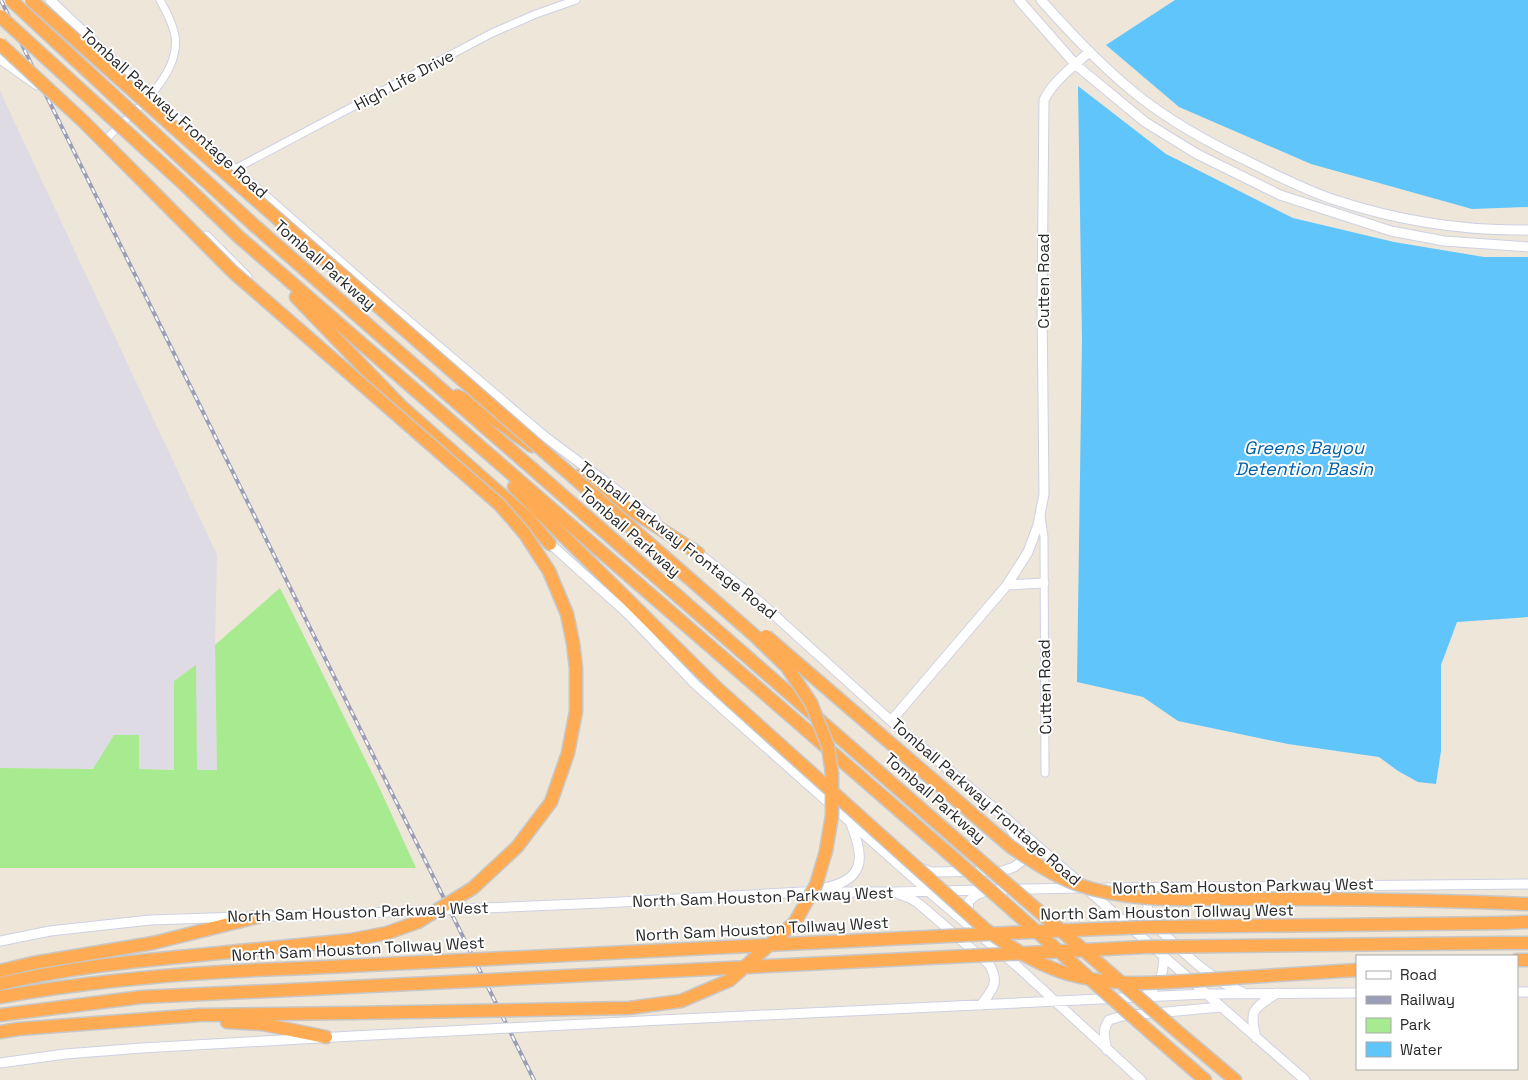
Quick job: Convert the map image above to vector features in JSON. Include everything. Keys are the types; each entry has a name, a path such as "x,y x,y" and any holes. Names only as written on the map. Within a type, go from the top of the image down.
{"highway":[{"name":"Tomball Parkway","path":"11,0 254,226 1235,1080"},
{"path":"0,1032 200,1014 629,1008 681,1001 730,980 795,922 816,885 826,851 832,815 832,774 828,746 811,703 787,667 754,635 31,0"},
{"name":"Tomball Parkway","path":"0,16 186,186 239,238 956,860 1205,1080"},
{"path":"0,44 84,122 233,272 500,505 525,534 549,570 566,614 576,668 576,711 568,754 551,802 518,847 473,888 418,922 387,933 351,940 105,964 0,984"},
{"path":"239,238 400,405 529,519 550,544"},
{"path":"436,384 472,403 525,442 698,553"},
{"path":"421,396 718,689 985,929 1008,946 1042,964 1079,976 1118,983 1167,982 1356,970"},
{"path":"542,449 562,461 610,500 1011,847 1047,871 1077,884 1123,895 1163,898 1392,899 1528,904"},
{"path":"0,971 43,961 153,943 261,916"},
{"name":"North Sam Houston Tollway West","path":"0,996 51,988 229,970 307,968 1049,931 1528,922"},
{"path":"0,1015 142,997 1145,947 1528,943"},
{"path":"0,1036 200,1020 262,1024 326,1037"}],"main road":[{"name":"Tomball Parkway Frontage Road","path":"50,0 150,95 382,298 544,436 760,602 891,721 1001,814 1305,1080"},
{"path":"1019,0 1076,65 1145,122 1197,154 1280,195 1391,231 1444,241 1528,247"},
{"path":"1041,0 1089,52 1141,98 1208,142 1282,179 1334,200 1386,214 1446,226 1528,230"},
{"name":"Cutten Road","path":"891,721 1007,585 1028,552 1038,525 1044,494 1042,305 1044,100 1058,80 1089,52"},
{"path":"0,59 107,138 246,276 628,614 696,685 881,850 1018,967 1054,1002 1142,1080"},
{"path":"1007,585 1044,582"},
{"path":"881,850 909,864 932,872 1002,872 1022,861 1024,854 1022,846 1001,814"},
{"path":"803,892 839,885 851,877 858,868 859,844 850,822"},
{"name":"North Sam Houston Parkway West","path":"0,941 50,931 150,920 602,903 803,892 1528,884"},
{"path":"1166,887 1155,891 1149,899 1146,912 1150,922 1210,975 1246,994"},
{"path":"975,930 967,917 969,901 976,895 993,890"},
{"path":"892,892 918,903 989,964 995,974 995,983 992,991 980,1005"},
{"path":"1143,997 1158,986 1164,956"},
{"path":"1256,1038 1252,1014 1262,1003 1278,993"},
{"path":"0,1063 65,1054 326,1037 1205,994 1356,993"},
{"path":"1107,1050 1104,1027 1109,1020 1122,1016 1221,1007"}],"street":[{"path":"107,138 150,95 171,68 176,46 175,34 160,0"},
{"name":"High Life Drive","path":"235,169 492,33 536,14 576,0"},
{"name":"Cutten Road","path":"1040,510 1044,537 1045,773"}],"shaded area":[{"path":"0,91 217,555 215,645 217,770 0,768"}],"green space":[{"path":"280,588 379,787 416,868 0,868 0,768 93,769 114,735 139,735 139,769 174,770 174,681 196,665 197,770 217,770 215,645"}],"water":[{"path":"1175,0 1528,0 1528,207 1472,209 1311,164 1179,107 1106,45"},
{"name":"Greens Bayou Detention Basin","path":"1078,86 1166,154 1293,218 1394,242 1484,257 1528,257 1528,617 1457,622 1441,665 1441,751 1436,784 1418,782 1398,771 1379,757 1288,744 1178,721 1143,697 1077,682 1082,338"}],"railway":[{"path":"1,0 43,89 534,1080"}]}
